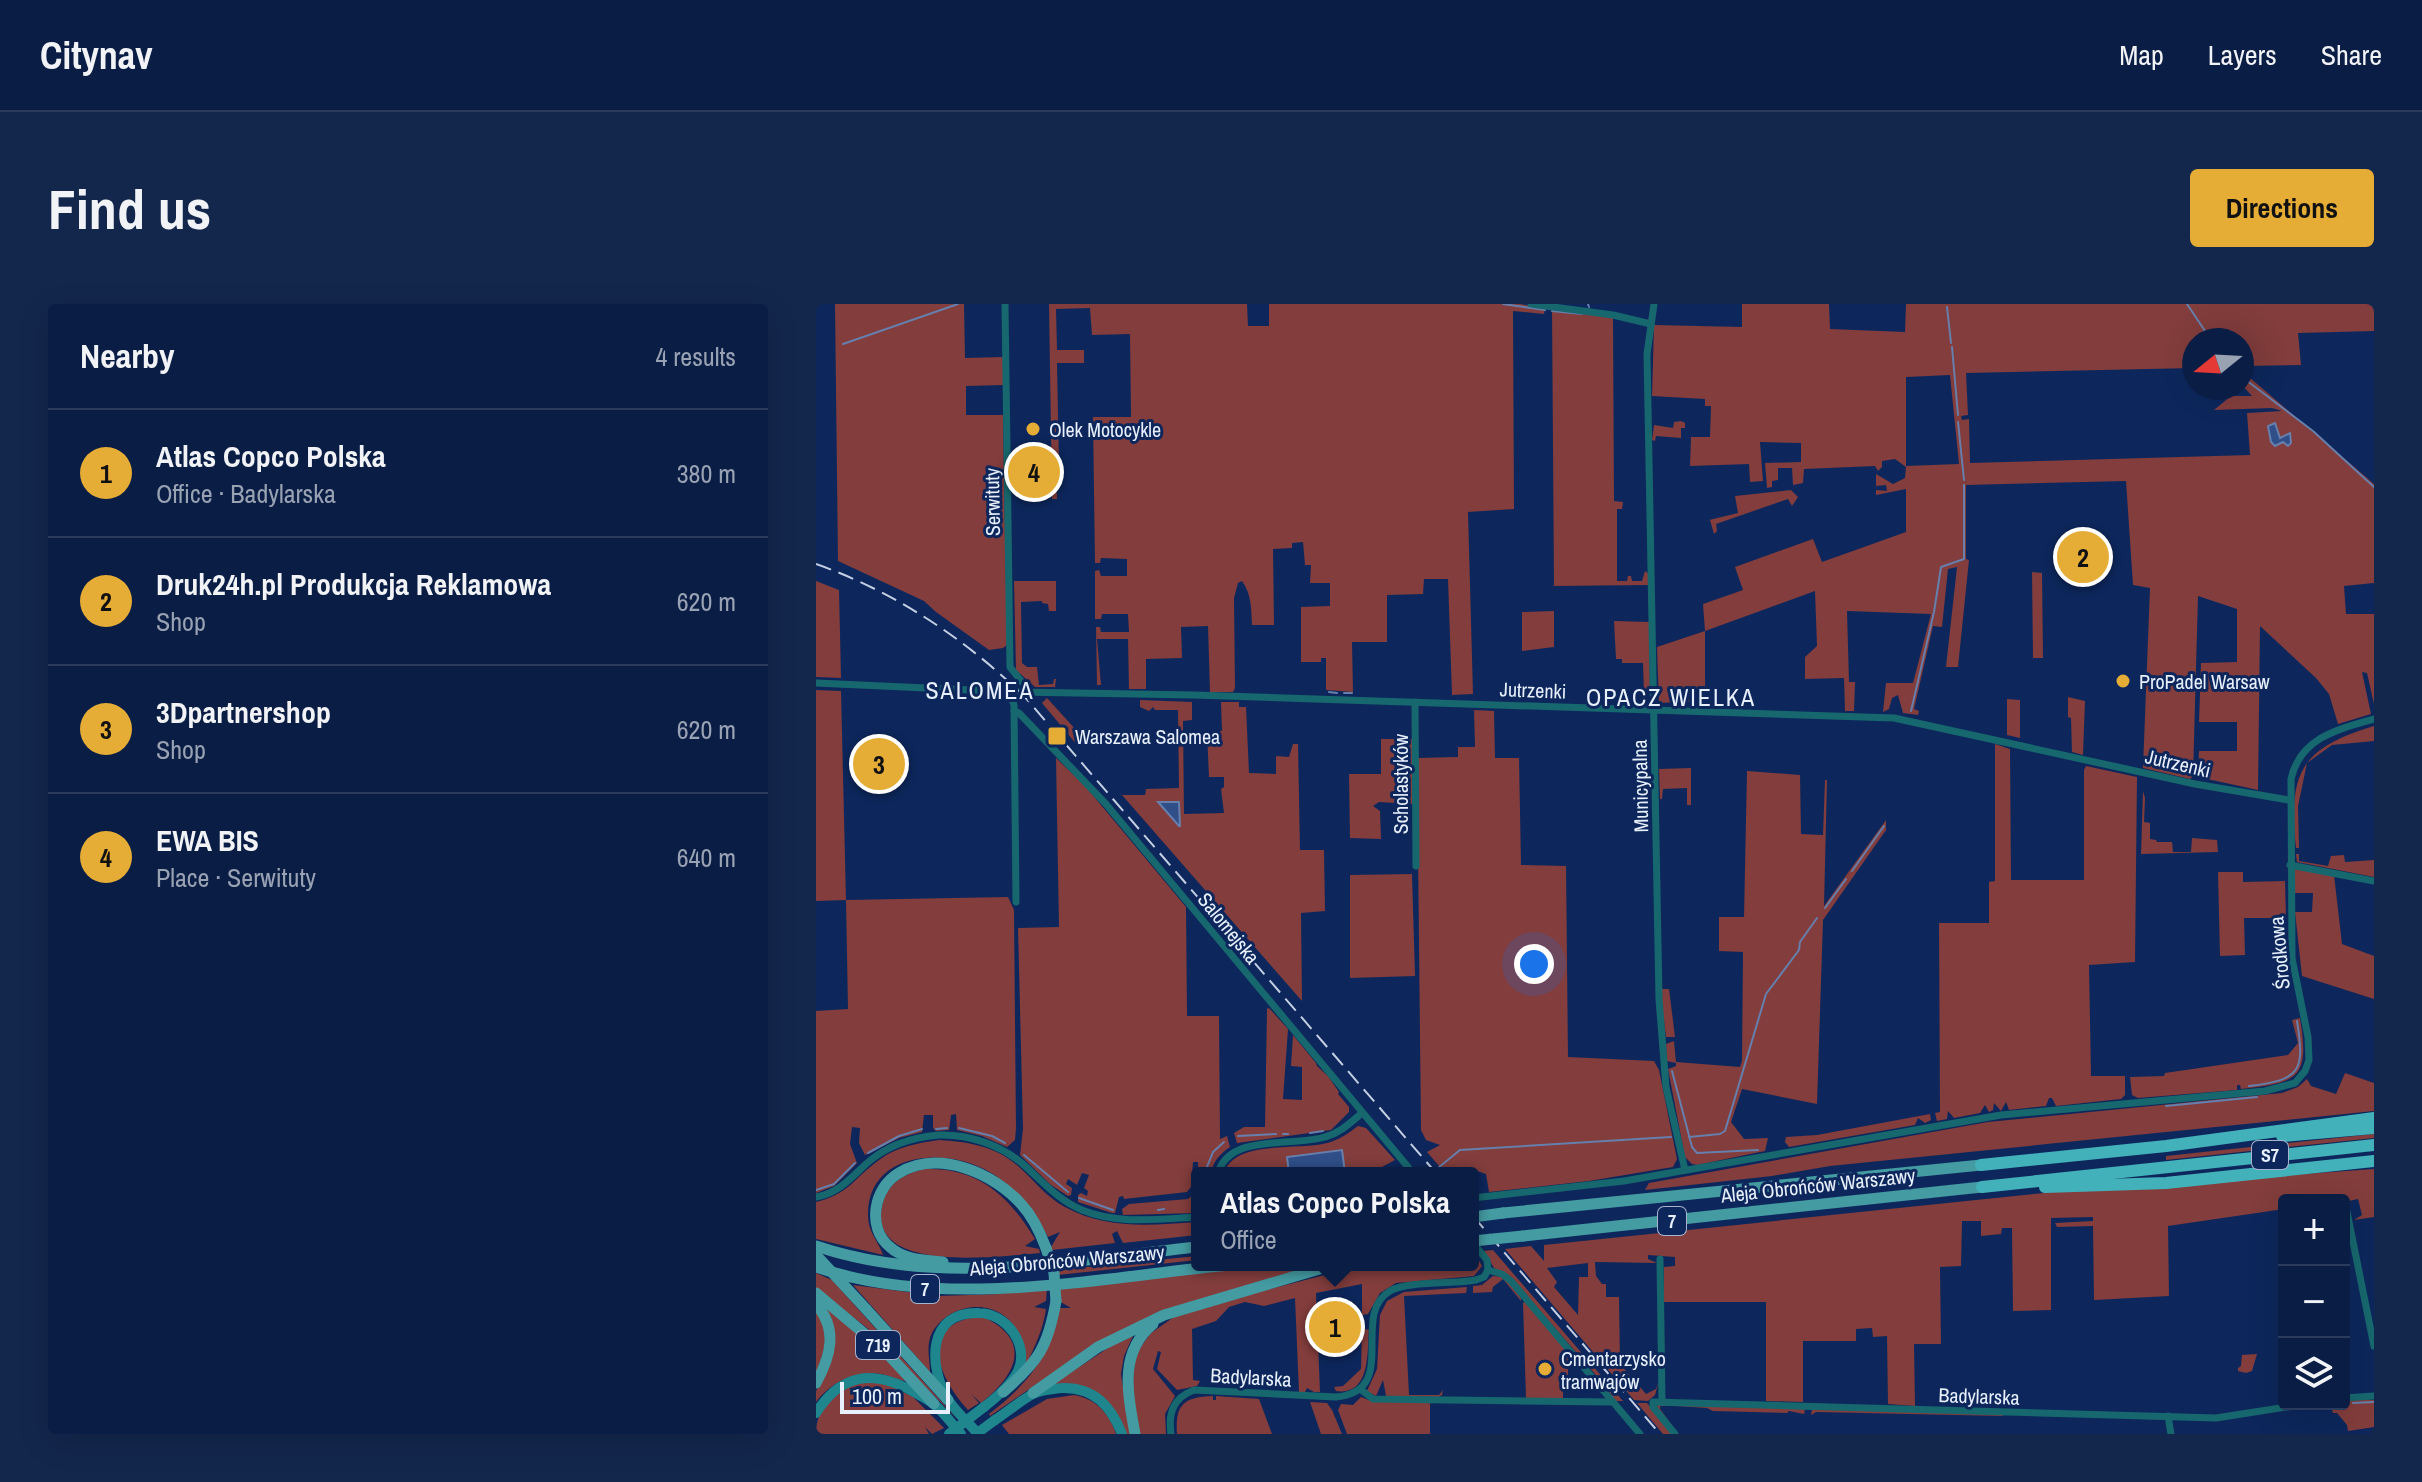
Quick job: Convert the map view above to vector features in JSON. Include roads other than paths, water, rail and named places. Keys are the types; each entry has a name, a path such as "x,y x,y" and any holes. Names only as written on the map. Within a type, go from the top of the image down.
{"highway":[{"name":"S7","path":"2169,1146 2374,1118"},
{"path":"2169,1146 2374,1128"},
{"name":"Aleja Obrońców Warszawy","path":"1982,1187 2374,1145"},
{"name":"Aleja Obrońców Warszawy","path":"1981,1165 2169,1146"},
{"path":"1982,1187 2140,1185 2374,1161"}],"main road":[{"path":"949,1434 1031,1368 1046,1342 1056,1301 1054,1273 1040,1232 1023,1206 1010,1192 977,1173 951,1165 926,1164 909,1168 888,1181 880,1194 875,1219 883,1241 890,1248 919,1259 971,1268"},
{"name":"Aleja Obrońców Warszawy","path":"1479,1216 1981,1165"},
{"name":"Aleja Obrońców Warszawy","path":"1479,1241 1982,1187"},
{"name":"Aleja Obrońców Warszawy","path":"816,1246 901,1265 971,1268 1191,1248"},
{"name":"719","path":"816,1255 977,1434"},
{"name":"Aleja Obrońców Warszawy","path":"816,1267 875,1283 945,1289 1037,1285 1191,1269"},
{"path":"977,1434 1098,1347 1164,1315 1313,1271"},
{"name":"719","path":"816,1293 885,1351 961,1434"},
{"path":"816,1304 827,1319 831,1338 829,1356 816,1383"},
{"path":"948,1400 935,1365 934,1348 940,1332 948,1323 970,1313 982,1312 995,1316 1016,1335 1021,1357 1018,1370 1003,1392"},
{"path":"1135,1434 1127,1385 1133,1348 1144,1331 1164,1315"},
{"path":"816,1413 826,1398 843,1384 864,1378 885,1379 899,1384 934,1404"},
{"path":"1033,1393 1073,1388 1095,1395 1112,1413 1122,1434"}],"street":[{"name":"Serwituty","path":"1005,304 1010,667 1030,692"},
{"path":"1531,304 1613,315 1651,324"},
{"name":"Municypalna","path":"1654,304 1647,354 1659,999 1666,1087 1685,1170"},
{"name":"Jutrzenki","path":"816,683 1655,709 1909,720 2195,784 2289,800"},
{"path":"1009,691 1014,711 1016,902"},
{"name":"Scholastyków","path":"1415,702 1416,866"},
{"name":"Salomejska","path":"1014,711 1105,803 1408,1167"},
{"name":"Środkowa","path":"1685,1170 2001,1115 2281,1088 2295,1083 2309,1060 2308,1037 2292,958 2289,800 2293,769 2308,746 2335,731 2374,719"},
{"path":"2290,865 2374,881"},
{"path":"1220,1167 1222,1161 1236,1149 1325,1137 1342,1130 1362,1113"},
{"path":"816,1197 834,1192 889,1148 921,1138 953,1135 997,1147 1023,1164 1060,1198 1095,1214 1142,1220 1191,1217"},
{"path":"1479,1197 1602,1184 1685,1170"},
{"path":"2350,1227 2374,1346"},
{"path":"1360,1389 1370,1372 1374,1312 1384,1295 1402,1286 1476,1280 1485,1276 1487,1260 1479,1250"},
{"path":"1660,1259 1662,1401"},
{"path":"1488,1270 1499,1272 1511,1281 1640,1434"},
{"name":"Badylarska","path":"1171,1434 1170,1415 1173,1407 1181,1397 1194,1390 1336,1397 1360,1389 1373,1399 1611,1402"},
{"path":"2350,1398 2374,1396"},
{"name":"Badylarska","path":"1675,1434 1652,1404 1662,1401 2220,1418 2278,1409"},
{"path":"2168,1416 2171,1434"}],"water":[{"path":"2275,423 2280,438 2290,433 2291,443 2288,446 2283,442 2275,446 2271,442 2268,426"},
{"path":"1158,802 1179,802 1180,826 1179,826"},
{"path":"1342,1150 1344,1167 1288,1167 1287,1157"}],"waterway":[{"path":"843,344 958,304"},
{"path":"1503,304 1545,310"},
{"path":"2187,304 2203,328"},
{"path":"1947,307 1951,343"},
{"path":"1552,311 1582,314"},
{"path":"1952,347 1958,415"},
{"path":"2254,386 2313,431 2374,487"},
{"path":"1958,422 1964,480"},
{"path":"1911,711 1941,567 1964,559 1964,485"},
{"path":"1329,692 1337,693"},
{"path":"1344,693 1352,693"},
{"path":"1852,871 1884,826"},
{"path":"1825,908 1846,879"},
{"path":"1689,1137 1725,1131 1766,994 1799,950 1800,942 1817,918"},
{"path":"2249,1086 2280,1080 2296,1070 2300,1051 2297,1021"},
{"path":"1672,1071 1692,1147 1697,1153 1758,1150"},
{"path":"2166,1106 2257,1097"},
{"path":"936,1129 947,1128"},
{"path":"959,1128 992,1136 1005,1143"},
{"path":"868,1153 899,1136 922,1129"},
{"path":"1310,1133 1323,1131"},
{"path":"1238,1136 1276,1134"},
{"path":"1283,1134 1288,1134"},
{"path":"1439,1167 1460,1150 1671,1137"},
{"path":"1207,1167 1213,1152 1224,1142"},
{"path":"1024,1155 1068,1192"},
{"path":"816,1190 834,1184 855,1163"},
{"path":"1079,1198 1113,1210"},
{"path":"1158,1210 1164,1209"},
{"path":"2353,1403 2374,1402"}],"railway":[{"path":"816,564 873,588 927,619 977,655 1024,696 1431,1167"},
{"path":"1479,1223 1660,1434"}],"place":[{"name":"Olek Motocykle","path":"1033,429"},
{"name":"EWA BIS","path":"1034,472"},
{"name":"Druk24h.pl Produkcja Reklamowa","path":"2083,557"},
{"name":"ProPadel Warsaw","path":"2123,681"},
{"name":"Warszawa Salomea","path":"1057,736"},
{"name":"3Dpartnershop","path":"879,764"},
{"name":"Atlas Copco Polska","path":"1335,1327"},
{"name":"Cmentarzysko tramwajów","path":"1545,1369"}],"district":[{"name":"SALOMEA","path":"980,690"},
{"name":"OPACZ WIELKA","path":"1671,697"}]}
